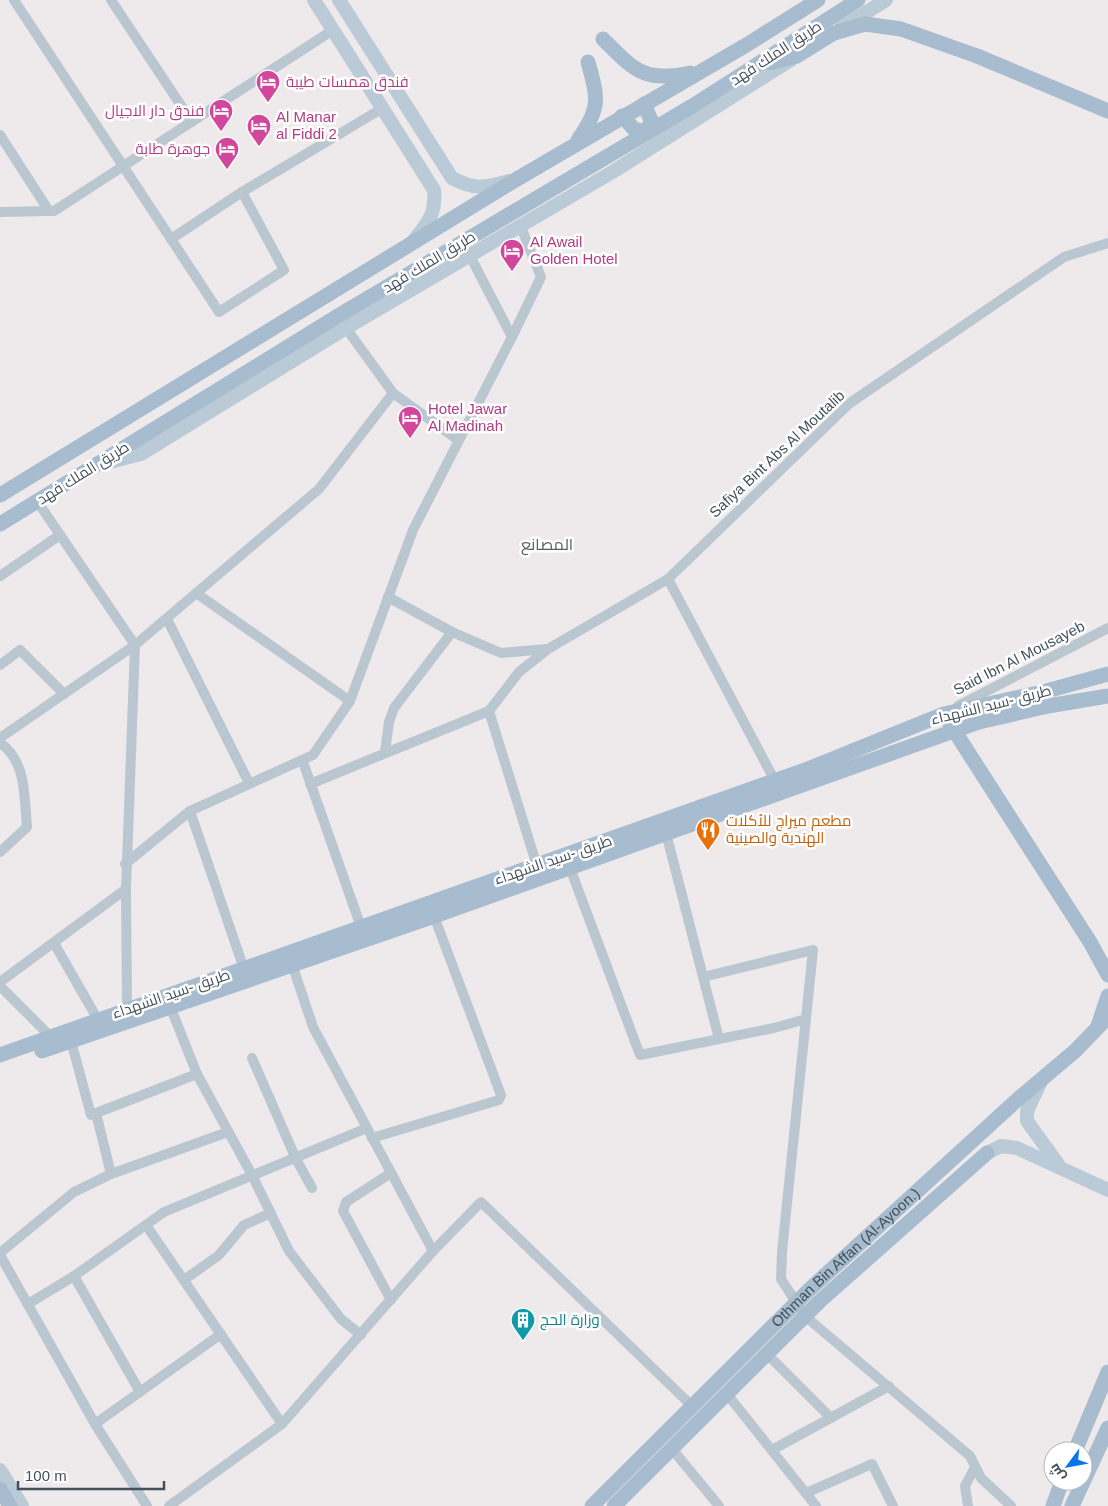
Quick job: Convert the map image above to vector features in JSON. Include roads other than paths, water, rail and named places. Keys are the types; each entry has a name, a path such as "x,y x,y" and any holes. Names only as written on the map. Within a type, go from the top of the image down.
{"main road":[{"name":"طريق الملك فهد","path":"0,495 516,179 748,44 818,0"},
{"name":"طريق الملك فهد","path":"0,524 338,316 647,133 698,111 757,66 858,0"},
{"path":"757,66 797,56 834,33 865,24 901,29 977,56 1108,111"},
{"path":"603,39 628,64 655,77 674,76 704,70"},
{"path":"575,144 593,120 596,102 588,62"},
{"path":"622,116 634,129 647,133 651,120 644,104"},
{"name":"طريق -سيد الشهداء","path":"0,1055 775,781 944,714 1043,692 1108,674"},
{"path":"1043,692 1108,681"},
{"name":"طريق -سيد الشهداء","path":"0,1066 434,916 979,722 1048,706 1108,696"},
{"path":"944,714 1090,942 1108,975"},
{"path":"1103,1022 1108,996"},
{"name":"Othman Bin Affan (Al-Ayoon.)","path":"592,1506 795,1304 1042,1078 1075,1051 1103,1022"},
{"name":"Othman Bin Affan (Al-Ayoon.)","path":"614,1506 805,1316 874,1251 987,1153"},
{"path":"1079,1441 1108,1372"},
{"path":"1073,1506 1108,1428"},
{"path":"0,1489 10,1506"},
{"path":"1053,1506 1058,1491"}],"street":[{"path":"14,0 219,312 284,270 242,192"},
{"path":"111,0 192,122"},
{"path":"314,0 434,190 435,205 431,218 412,243"},
{"path":"339,0 452,178 468,187 490,187 516,179"},
{"path":"748,44 803,0"},
{"path":"834,33 886,0"},
{"path":"0,212 54,211 65,205 333,30"},
{"path":"94,466 141,454 346,328 521,227 698,111 797,56"},
{"path":"171,239 242,192 383,108"},
{"path":"0,135 49,211"},
{"path":"125,864 190,811 313,756 350,700 413,530 541,278 521,227"},
{"name":"Safiya Bint Abs Al Moutalib","path":"489,711 519,672 548,649 668,579 850,403 1064,257 1108,243"},
{"path":"470,256 512,337"},
{"path":"346,328 393,393 458,440"},
{"path":"0,738 135,645 319,489 393,393"},
{"path":"37,502 135,645 125,864 127,1010"},
{"path":"0,576 60,535"},
{"path":"668,579 775,781"},
{"path":"196,593 350,700"},
{"path":"388,597 452,632 501,653 548,649"},
{"path":"167,619 250,783"},
{"name":"Said Ibn Al Mousayeb","path":"944,714 1108,628"},
{"path":"385,752 389,722 394,708 452,632"},
{"path":"0,665 20,650 64,694"},
{"path":"310,784 489,711 537,866"},
{"path":"0,743 6,747 22,772 27,827 1,849"},
{"path":"302,762 361,927"},
{"path":"190,811 244,969"},
{"path":"666,834 719,1039"},
{"path":"570,868 640,1055 806,1019"},
{"path":"51,1037 0,984 126,889"},
{"path":"372,1138 499,1100 501,1095 434,916"},
{"path":"54,942 98,1020"},
{"path":"703,977 813,950 782,1252 782,1279 795,1304 805,1316 970,1456 981,1478 1011,1506"},
{"path":"292,964 313,1027 433,1251"},
{"path":"170,1006 197,1074 252,1175 289,1251 341,1319 361,1335"},
{"path":"71,1041 91,1115 197,1074"},
{"path":"252,1058 296,1159 312,1188"},
{"path":"1042,1078 1027,1111 1027,1121 1058,1165"},
{"path":"96,1113 111,1174"},
{"path":"28,1304 74,1276 164,1212 367,1128"},
{"path":"147,1506 95,1424 0,1254 74,1192 111,1174 228,1132"},
{"path":"987,1153 1001,1146 1017,1148 1058,1165 1108,1190"},
{"path":"391,1300 344,1211 344,1207 346,1202 392,1174"},
{"path":"169,1506 185,1502 282,1424 433,1251 480,1202 692,1406"},
{"path":"184,1280 218,1255 244,1225 271,1213"},
{"path":"146,1225 282,1424"},
{"path":"74,1276 140,1392"},
{"path":"95,1424 221,1334"},
{"path":"767,1354 831,1418"},
{"path":"772,1450 889,1386"},
{"path":"727,1394 816,1506"},
{"path":"672,1449 719,1506"},
{"path":"806,1493 872,1464 893,1506"},
{"path":"968,1506 965,1486 975,1467"},
{"path":"0,1470 22,1506"}],"place":[{"name":"فندق همسات طيبة","path":"268,103"},
{"name":"فندق دار الاجيال","path":"221,132"},
{"name":"Al Manar al Fiddi 2","path":"259,147"},
{"name":"جوهرة طابة","path":"227,170"},
{"name":"Al Awail Golden Hotel","path":"512,272"},
{"name":"Hotel Jawar Al Madinah","path":"410,439"},
{"name":"مطعم ميراج للأكلات الهندية والصينية","path":"708,851"},
{"name":"وزارة الحج","path":"523,1341"}],"district":[{"name":"المصانع","path":"547,544"}]}
